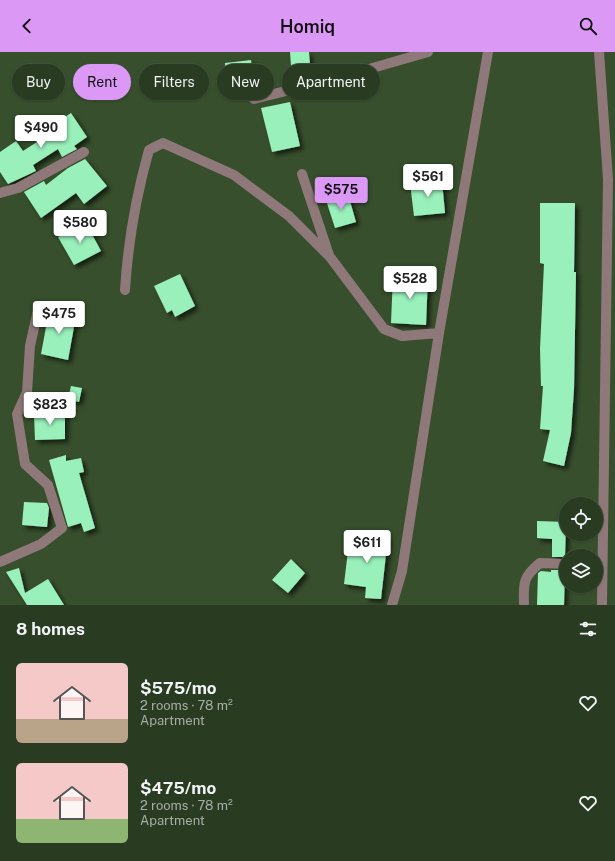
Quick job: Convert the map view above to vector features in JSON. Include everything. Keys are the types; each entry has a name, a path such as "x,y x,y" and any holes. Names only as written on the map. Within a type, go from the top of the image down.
{"street":[{"path":"274,94 338,78 428,52"},
{"path":"392,605 402,571 439,333 488,52"},
{"path":"599,52 608,179 599,549"},
{"path":"125,290 127,254 134,209 144,166 149,150 163,143 234,175 289,216 330,257 384,329 402,336 439,333"},
{"path":"0,193 18,188 84,152"},
{"path":"302,174 330,257"},
{"path":"0,562 42,544 62,528 48,485 25,464 17,414 27,392 30,346 38,314"},
{"path":"524,603 523,585 529,572 540,563 559,564"},
{"path":"601,593 602,605"}],"building":[{"path":"290,52 309,52 310,64 291,64"},
{"path":"251,60 251,64 225,64"},
{"path":"290,102 300,146 272,152 261,108"},
{"path":"71,113 87,137 74,146 77,149 62,157 58,149 33,165 36,171 8,184 0,172 0,152 16,141 23,151 43,138 40,133"},
{"path":"85,159 107,186 84,204 76,193 41,218 24,192 44,181 46,185 68,168"},
{"path":"442,181 445,213 414,216 410,183"},
{"path":"348,194 356,222 335,228 326,200"},
{"path":"540,203 575,203 574,272 576,272 574,389 571,433 564,466 543,461 550,430 540,429 543,386 541,386 540,349 544,264 540,263"},
{"path":"86,223 101,251 74,265 58,237"},
{"path":"180,274 195,306 175,317 172,310 167,313 154,286"},
{"path":"393,275 428,276 426,325 391,323"},
{"path":"49,311 76,316 68,360 41,354"},
{"path":"71,386 82,388 79,402 68,399"},
{"path":"65,413 65,439 35,440 34,414"},
{"path":"66,455 66,461 81,458 84,472 79,473 95,528 84,532 81,523 68,527 49,460"},
{"path":"24,502 47,503 49,508 47,527 22,525"},
{"path":"537,521 559,522 559,541 565,541 565,549 559,549 559,557 552,557 552,539 537,538"},
{"path":"350,534 388,537 381,599 365,598 366,587 344,584"},
{"path":"291,559 305,573 288,593 272,580"},
{"path":"19,568 25,593 48,579 64,605 27,605 6,572"},
{"path":"551,570 559,570 559,593 564,593 564,605 537,605 538,573 541,571 551,572"}]}
